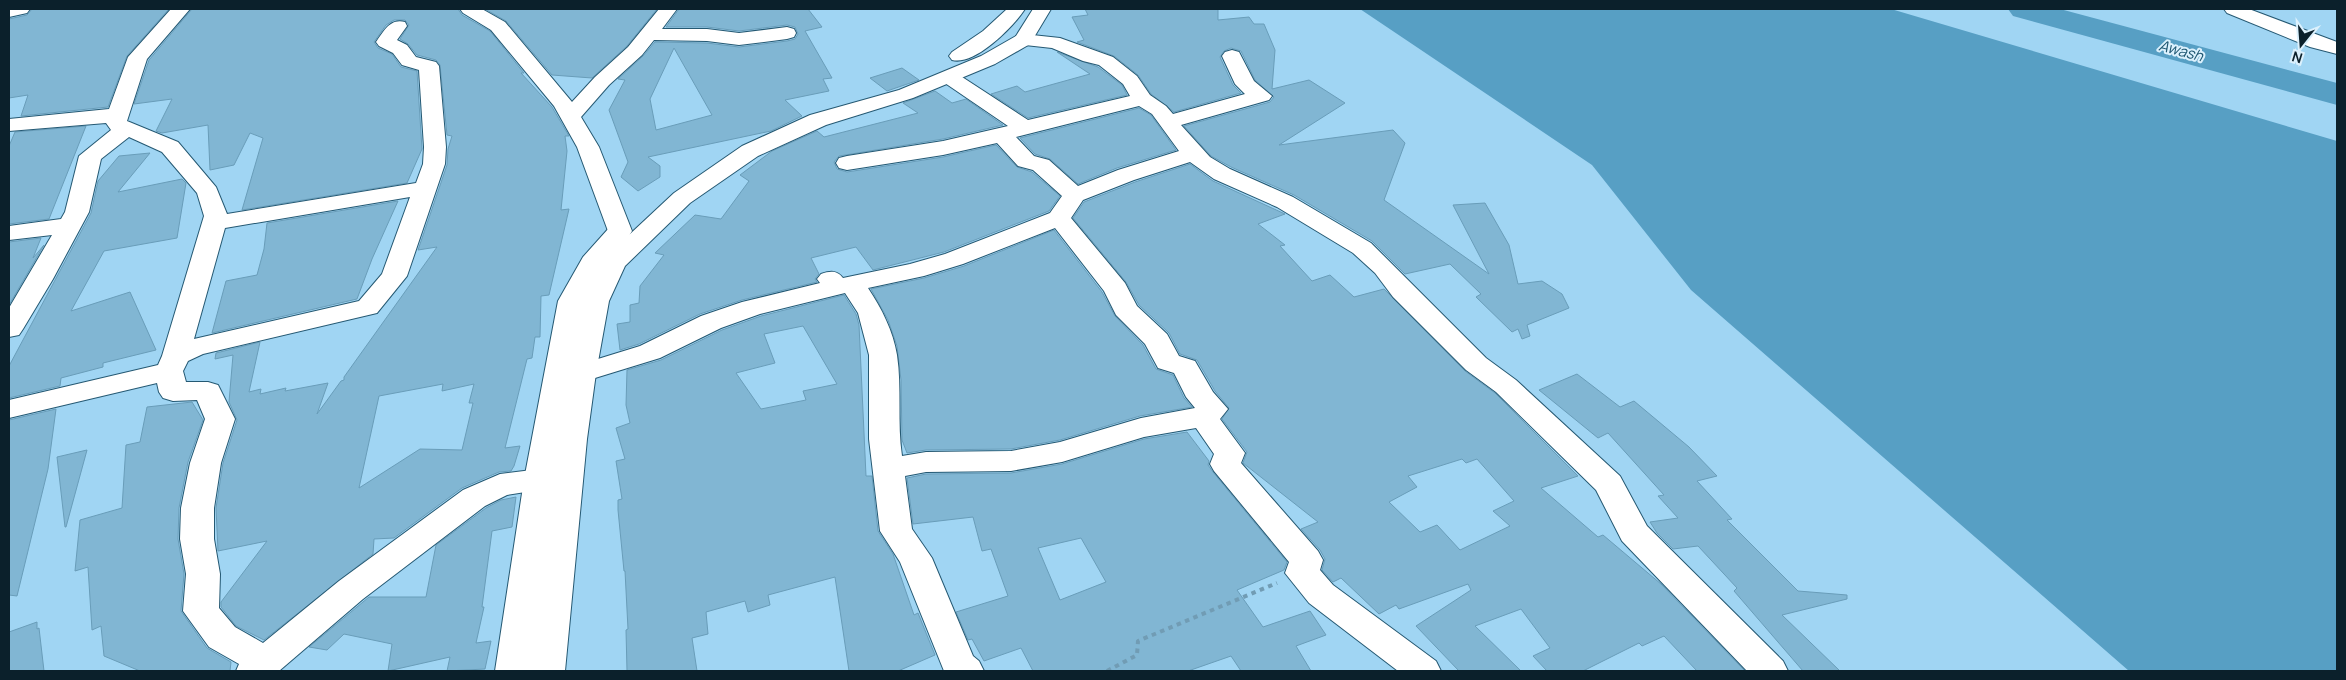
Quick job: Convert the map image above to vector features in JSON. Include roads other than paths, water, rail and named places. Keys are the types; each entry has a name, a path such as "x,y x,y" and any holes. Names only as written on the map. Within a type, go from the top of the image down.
{"street":[{"path":"9,11 21,9"},
{"path":"9,329 40,279 77,212 90,156 123,121 125,91 138,58 181,9"},
{"path":"469,9 498,26 563,104 588,147 620,232"},
{"path":"570,117 602,82 635,51 668,9"},
{"path":"547,671 559,441 583,301 592,262 620,232 660,196 704,164 742,142 805,114 915,76 954,60 987,40 1006,22 1016,9"},
{"path":"513,671 540,480 559,441 582,373 583,301 614,263 682,198 726,165 750,150 818,120 906,94 988,60 1023,40 1042,9"},
{"path":"2233,9 2317,43 2337,48"},
{"path":"9,409 172,363 194,348 368,307 394,276 434,164 435,147 429,66 409,61 400,49 386,42 398,26"},
{"path":"648,34 707,35 740,39 787,32"},
{"path":"1023,40 1053,42 1068,46 1090,57 1106,61 1130,80 1143,99 1159,110 1202,162 1222,174 1286,202 1367,253 1384,268 1402,291 1476,364 1506,386 1609,484 1634,533 1770,671"},
{"path":"1168,122 1262,96 1245,84 1232,56"},
{"path":"949,77 1025,127"},
{"path":"847,163 943,148 1143,99"},
{"path":"9,125 123,121 170,147 208,192 216,216 172,363 173,392 208,391 220,419 207,453 198,488 197,540 202,561 203,590 201,611 222,637 259,666 351,590 474,498 500,485 540,480"},
{"path":"1002,135 1026,161 1041,165 1076,195"},
{"path":"582,373 650,352 711,322 751,308 839,284 915,271 954,259 1059,218 1076,195 1126,174 1194,154"},
{"path":"214,223 425,188"},
{"path":"888,469 926,462 1011,461 1062,452 1141,428 1203,417 1213,409 1200,397 1186,366 1168,362 1157,340 1125,310 1116,289 1059,218"},
{"path":"9,233 70,225"},
{"path":"839,284 871,313 883,355 884,439 896,531 914,558 959,665 966,671"},
{"path":"1203,417 1230,453 1225,464 1306,560 1302,573 1321,594 1378,635 1423,671"}],"water":[{"path":"1360,9 1891,9 2337,141 2337,671 2129,671 1691,290 1592,165"}],"waterway":[{"name":"Awash","path":"2024,9 2337,94"}]}
